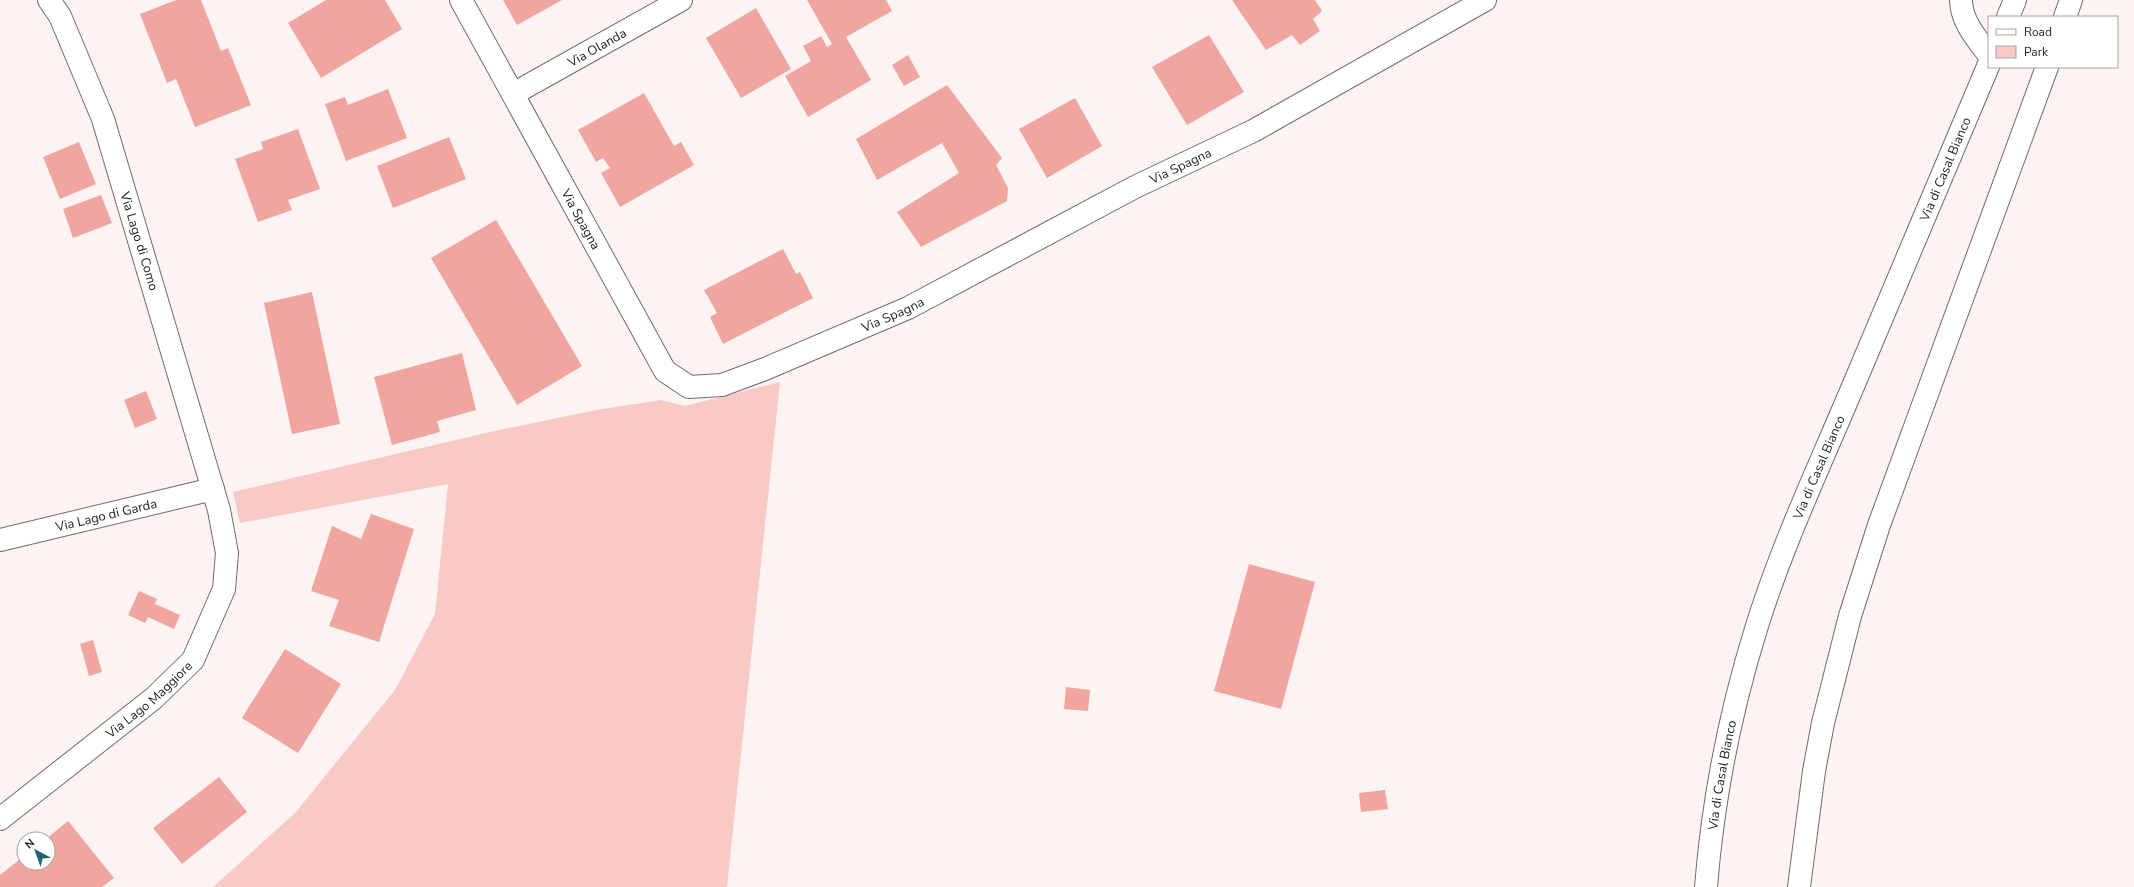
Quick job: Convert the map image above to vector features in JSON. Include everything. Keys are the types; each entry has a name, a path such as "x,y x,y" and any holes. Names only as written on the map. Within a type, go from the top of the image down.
{"street":[{"name":"Via Lago di Como","path":"49,0 60,16 103,119 213,489"},
{"name":"Via Spagna","path":"461,0 665,371 689,387 722,384 765,370 908,308 1135,187 1253,131 1485,0"},
{"name":"Via Olanda","path":"513,94 681,0"},
{"path":"1961,0 1963,14 1968,26 1988,54"},
{"path":"2008,16 2015,0"},
{"path":"2065,16 2071,0"},
{"name":"Via di Casal Bianco","path":"1706,887 1712,829 1722,766 1739,688 1763,608 1796,521 1988,66"},
{"path":"1799,887 1822,730 1835,669 1850,616 1879,525 2047,68"},
{"name":"Via Lago di Garda","path":"0,540 213,489"},
{"name":"Via Lago Maggiore","path":"0,819 154,698 193,660 224,589 227,553 213,489"}],"green space":[{"path":"780,382 727,887 213,887 295,813 395,690 435,614 448,484 240,523 233,492 499,430 596,410 661,400 685,406"}],"building":[{"path":"176,0 201,0 221,51 228,48 251,105 195,127 176,79 167,83 140,14"},
{"path":"326,0 385,0 402,29 321,78 288,23"},
{"path":"503,0 562,0 517,25"},
{"path":"807,0 886,0 892,11 846,37 871,80 808,117 785,76 811,61 803,46 821,36 827,47 832,44"},
{"path":"1232,0 1315,0 1322,11 1313,19 1320,31 1300,45 1292,35 1266,50"},
{"path":"756,8 791,69 741,98 706,38"},
{"path":"1209,35 1244,92 1187,125 1152,67"},
{"path":"908,55 920,77 904,86 892,65"},
{"path":"947,85 1002,158 996,165 1008,188 1007,201 921,247 897,212 959,173 942,143 877,180 856,139"},
{"path":"388,89 407,138 346,161 325,104 345,97 348,105"},
{"path":"644,93 674,146 681,142 694,165 620,207 601,173 610,168 603,158 596,162 578,130"},
{"path":"1075,98 1102,146 1047,178 1019,129"},
{"path":"298,129 320,189 288,200 292,210 258,222 235,159 263,149 261,142"},
{"path":"449,137 466,179 393,208 377,166"},
{"path":"79,142 96,184 60,199 43,157"},
{"path":"101,195 112,223 73,238 63,209"},
{"path":"496,220 582,366 517,405 431,258"},
{"path":"783,249 796,274 800,272 813,298 723,344 710,317 717,313 704,290"},
{"path":"312,292 340,424 292,434 264,303"},
{"path":"462,353 476,410 437,421 440,432 392,445 374,377"},
{"path":"146,391 157,419 135,428 124,400"},
{"path":"371,514 414,529 379,642 329,626 339,600 311,591 332,526 361,539"},
{"path":"1249,564 1315,582 1281,709 1214,691"},
{"path":"139,591 157,599 155,604 180,615 174,629 148,617 145,623 128,615"},
{"path":"93,640 102,672 89,676 80,644"},
{"path":"285,649 341,684 298,753 242,718"},
{"path":"1066,687 1090,690 1088,711 1064,709"},
{"path":"219,777 247,812 182,864 153,828"},
{"path":"1385,790 1388,809 1361,812 1359,793"},
{"path":"68,821 114,878 102,887 0,887 0,875 16,862 16,871 56,871 56,831"}]}
